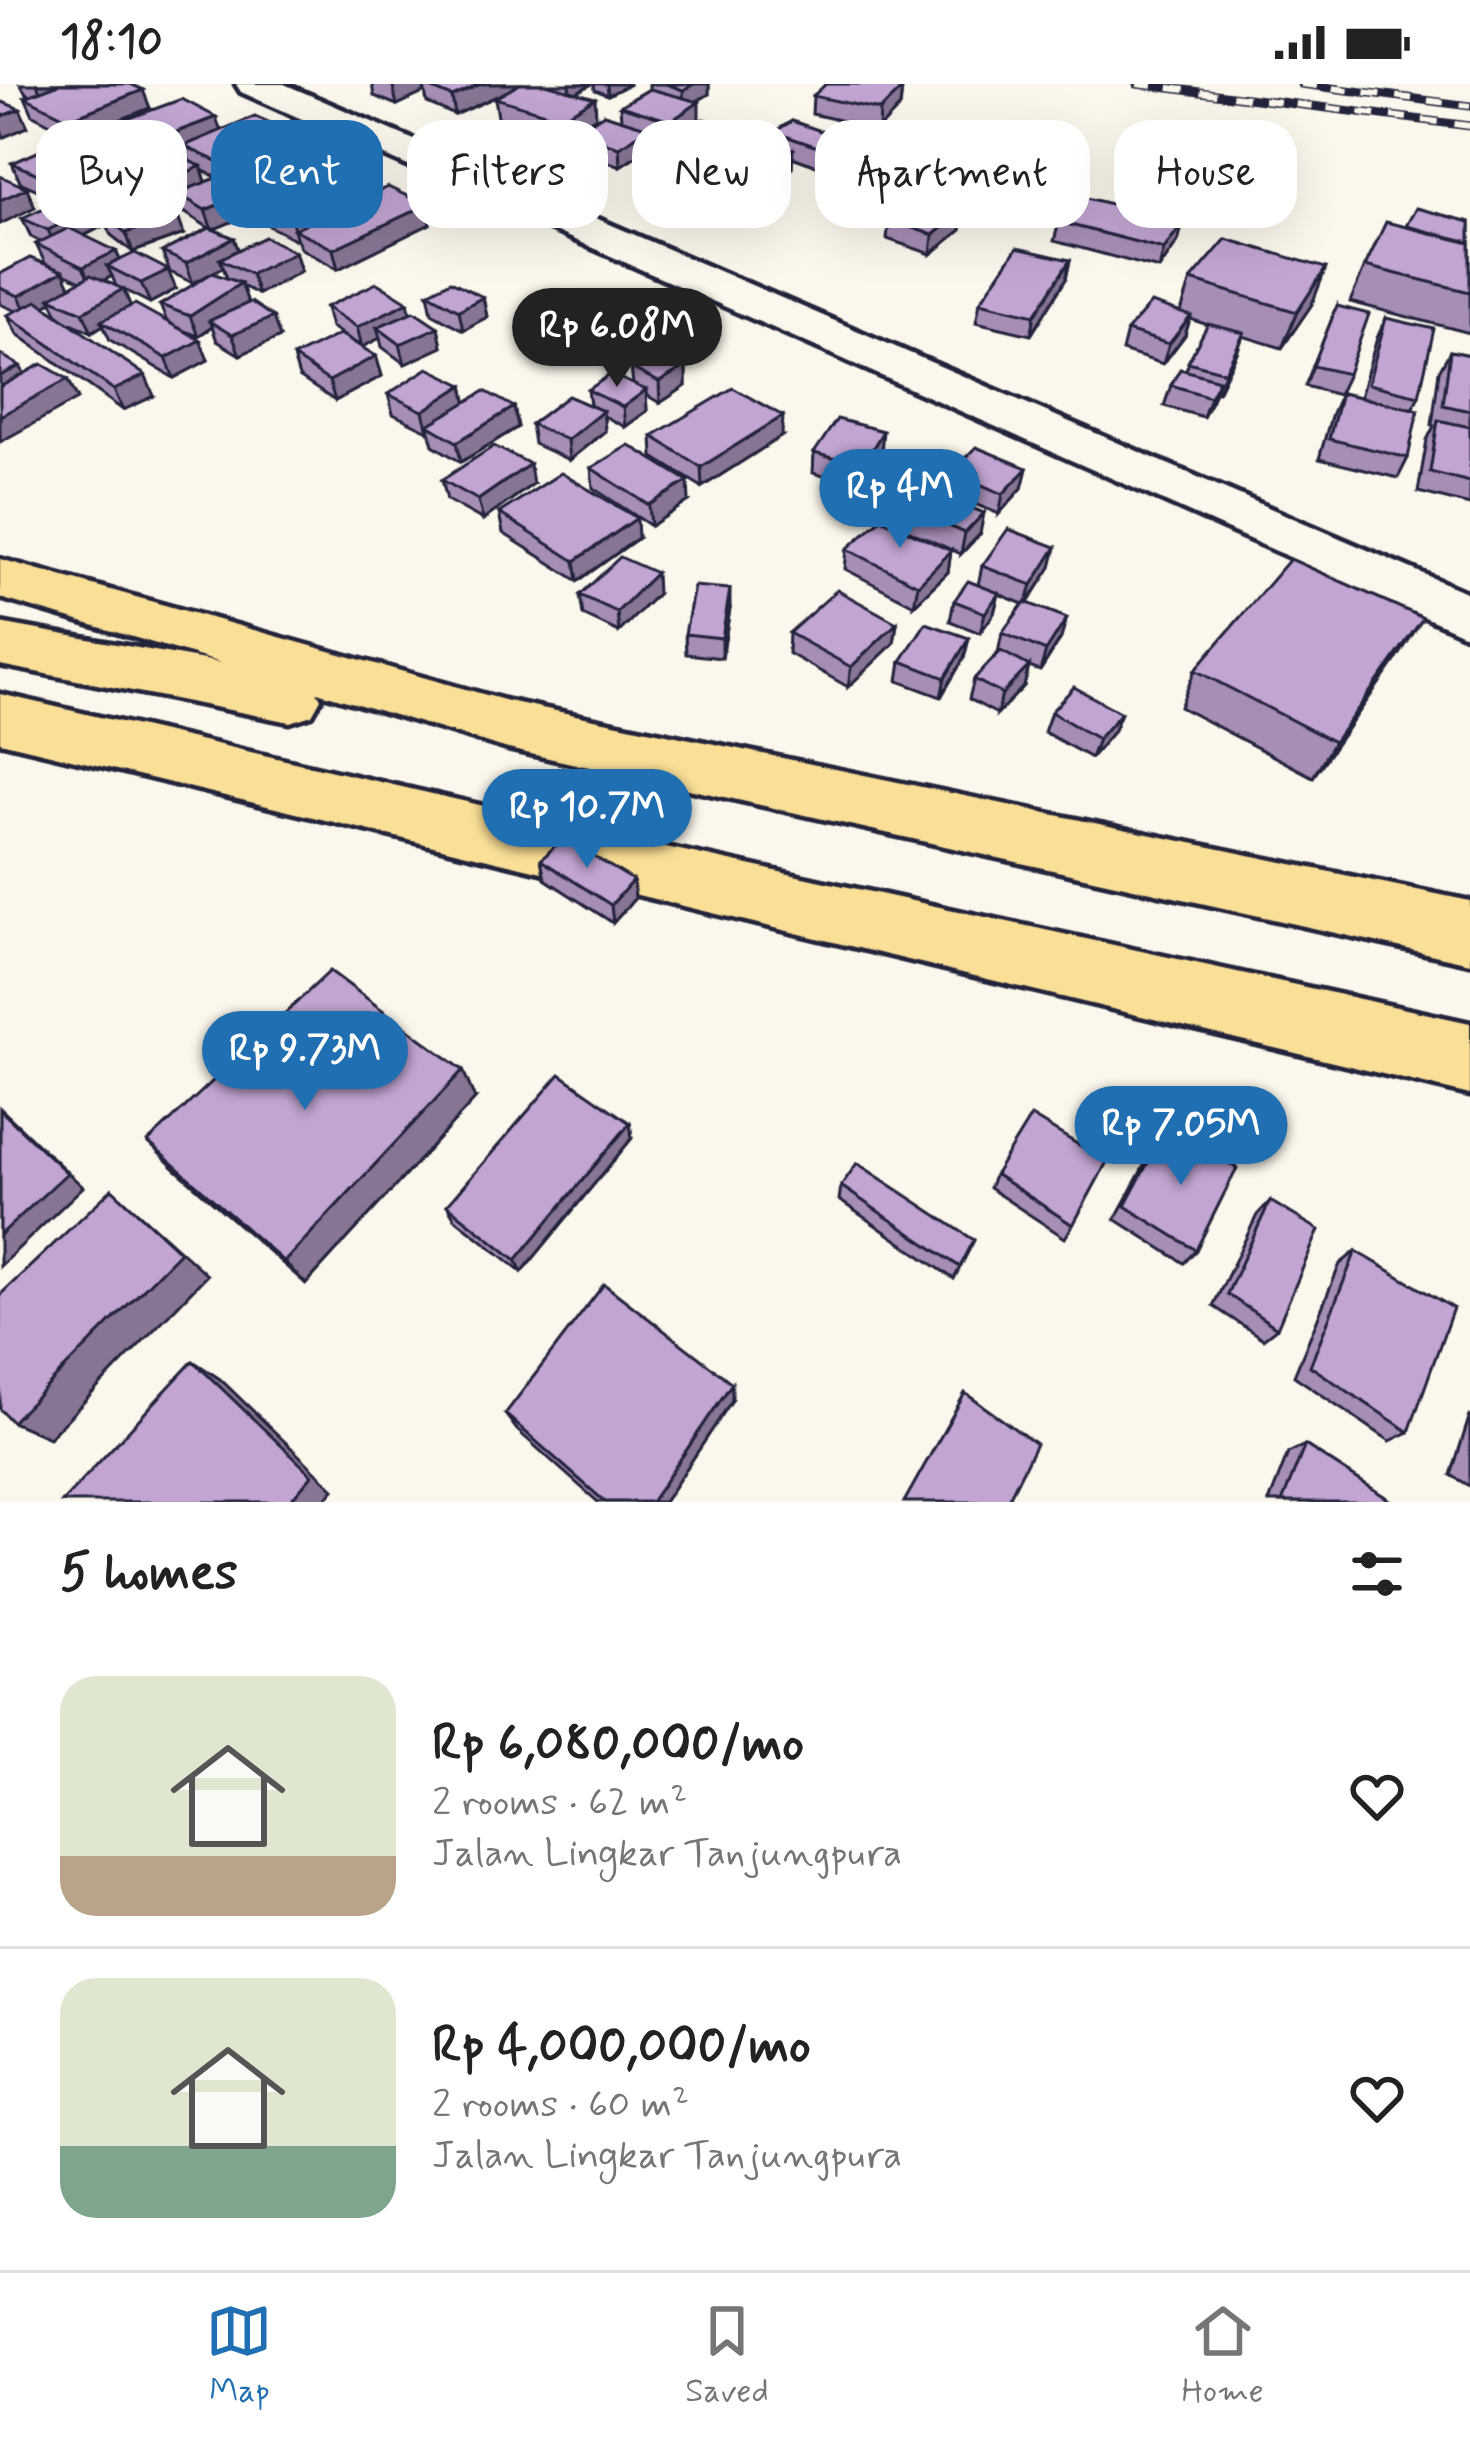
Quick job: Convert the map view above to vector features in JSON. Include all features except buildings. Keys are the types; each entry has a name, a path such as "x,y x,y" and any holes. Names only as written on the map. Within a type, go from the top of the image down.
{"highway":[{"path":"0,578 508,725 1450,922"},
{"path":"0,644 262,696 508,725"},
{"path":"0,718 570,854 1470,1059"},
{"path":"0,758 142,749"}],"main road":[{"path":"254,84 1470,616"}],"railway":[{"path":"1137,84 1470,126"},
{"path":"1301,84 1470,106"}]}
